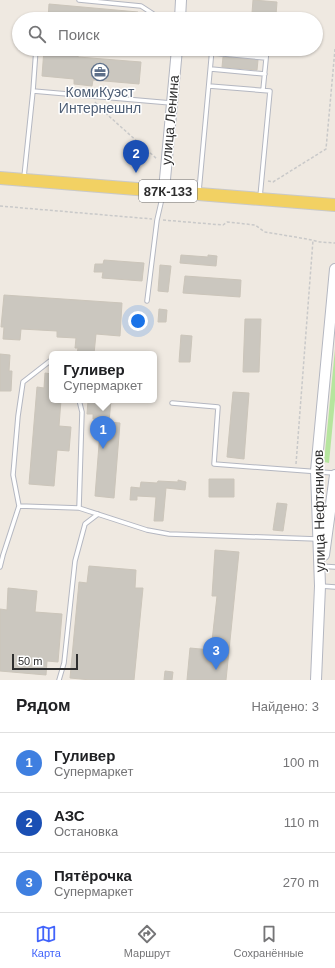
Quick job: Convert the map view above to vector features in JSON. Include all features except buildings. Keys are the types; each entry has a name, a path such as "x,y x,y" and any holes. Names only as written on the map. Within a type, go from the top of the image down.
{"main road":[{"path":"180,12 181,0"},
{"name":"улица Ленина","path":"164,190 176,56"},
{"name":"87К-133","path":"0,178 164,190 335,205"},
{"name":"улица Нефтяников","path":"316,680 322,539 316,471 335,269"},
{"name":"улица Нефтяников","path":"322,539 335,479"}],"lane":[{"path":"79,0 141,6 150,12"},
{"path":"24,180 36,56"},
{"path":"199,193 211,56"},
{"path":"251,56 266,58 263,90"},
{"path":"210,69 265,74"},
{"path":"209,86 270,91 260,198"},
{"path":"33,91 172,103"},
{"path":"148,301 157,220 164,190"},
{"path":"0,567 18,506 13,474 18,416 23,382 49,362"},
{"path":"79,508 82,412 80,403"},
{"path":"172,403 218,407 214,464 316,471 335,479"},
{"path":"18,506 79,508 147,530 169,534 322,539"},
{"path":"58,680 64,663 75,561 85,524 98,514"},
{"path":"321,566 335,567"},
{"path":"320,586 335,587"}],"path":[{"path":"262,181 273,182 326,149 335,49"},
{"path":"90,96 102,110 166,167"},
{"path":"0,206 157,220 223,224 227,222 255,225 265,232 320,242 335,243"},
{"path":"295,470 313,240"}],"green space":[{"path":"335,349 335,400 329,463 324,462"}],"place":[{"name":"КомиКуэст Интернешнл","path":"100,72"},
{"name":"АЗС","path":"136,173"},
{"name":"Гуливер","path":"103,449"},
{"name":"Пятёрочка","path":"216,670"}]}
